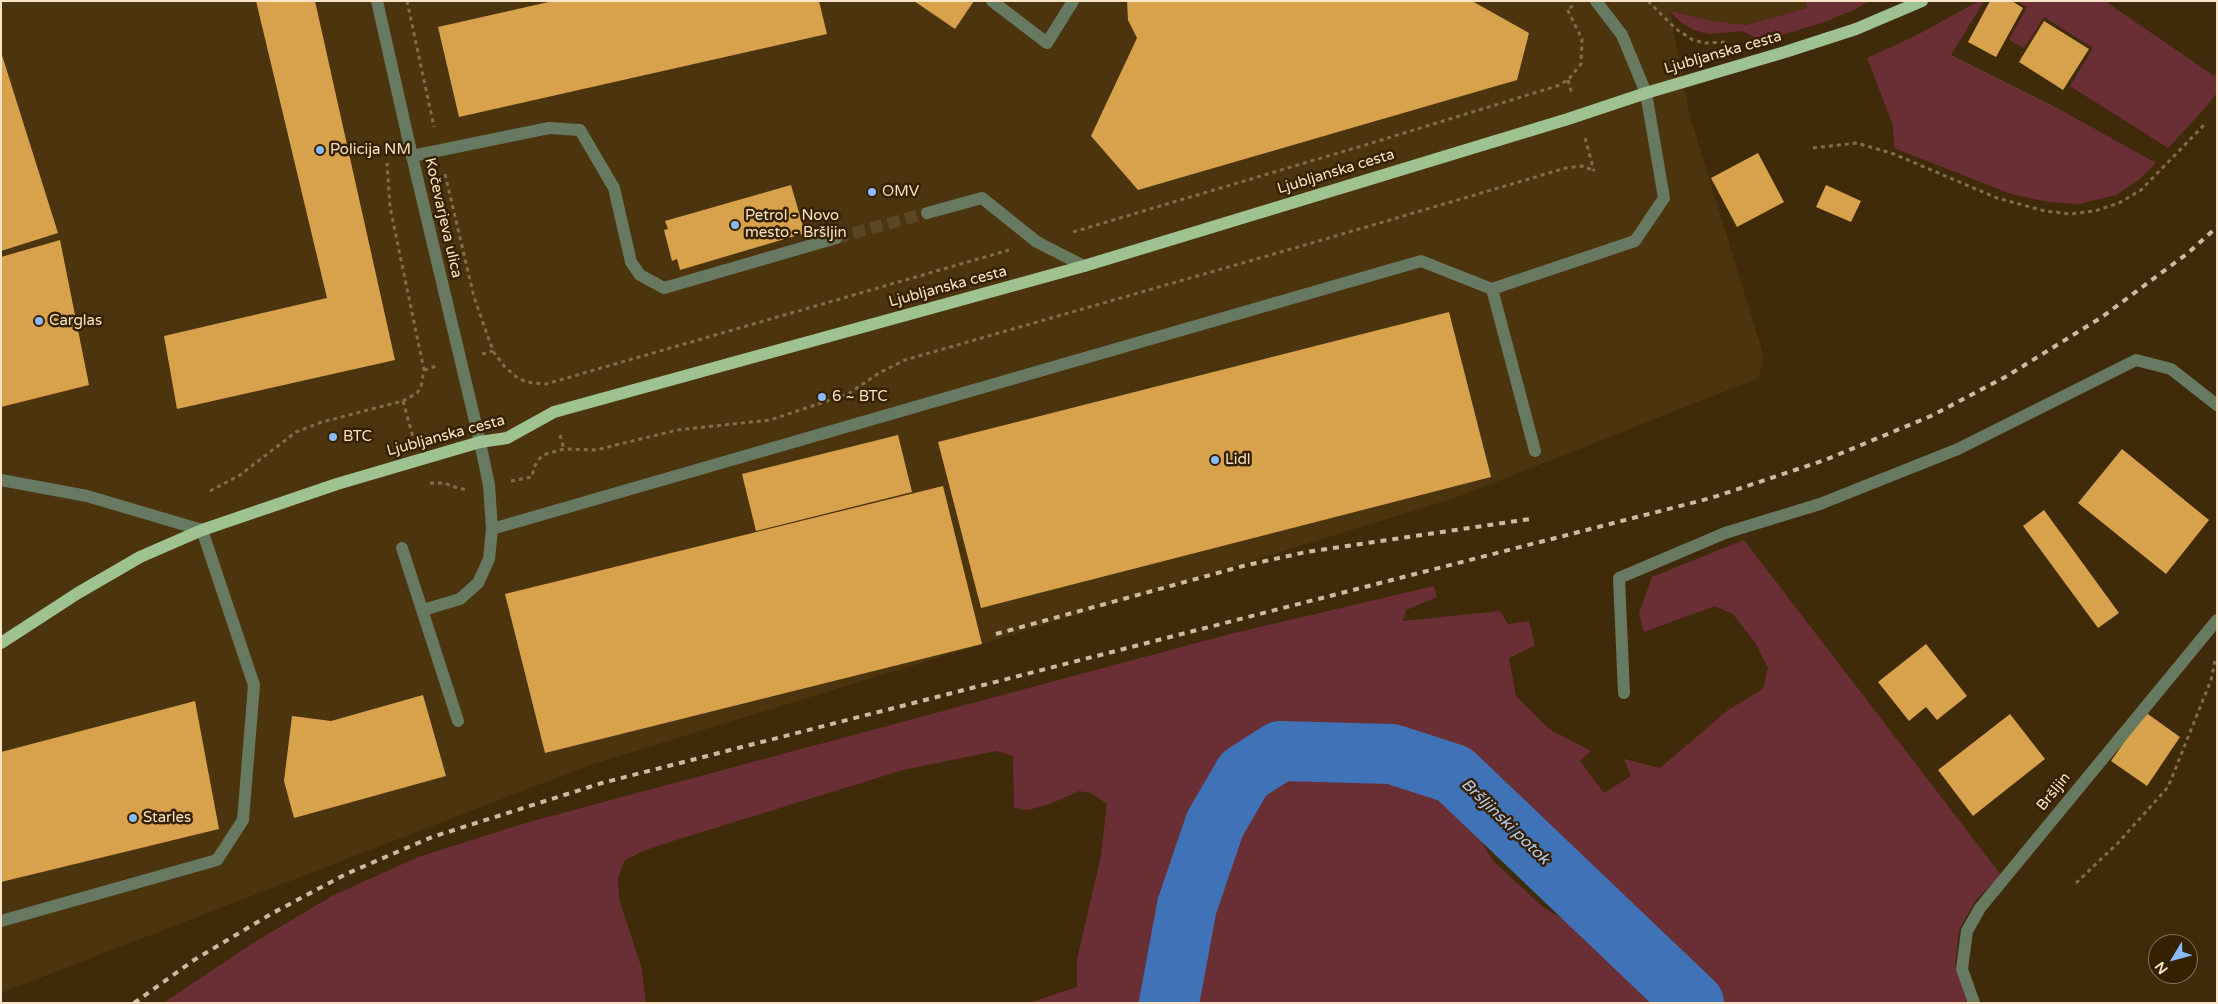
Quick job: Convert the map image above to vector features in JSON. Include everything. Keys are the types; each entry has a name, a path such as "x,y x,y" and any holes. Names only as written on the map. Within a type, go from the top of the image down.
{"main road":[{"name":"Ljubljanska cesta","path":"1,643 54,608 140,557 202,530 337,484 480,442 507,438 554,412 1084,266 1803,46 1856,29 1922,1"}],"street":[{"name":"Kočevarjeva ulica","path":"377,1 489,484 492,529 489,559 478,583 460,599 423,610"},
{"path":"992,1 1047,43 1073,1"},
{"path":"492,529 1421,261 1492,289 1635,242 1664,198 1646,93 1622,35 1596,1"},
{"path":"412,156 548,128 580,130 614,188 631,262 640,275 664,288 836,238"},
{"path":"927,213 982,198 1037,242 1084,266"},
{"path":"1492,289 1535,451"},
{"path":"1624,693 1619,578 1725,533 1820,504 1958,449 2136,360 2171,370 2217,405"},
{"path":"1,480 87,496 202,530 254,685 243,820 218,860 1,921"},
{"path":"402,548 458,721"},
{"name":"Bršljin","path":"1974,1003 1962,969 1967,932 1980,908 2217,620"}],"path":[{"path":"1648,1 1676,29 1693,40"},
{"path":"407,2 427,98"},
{"path":"1069,233 1557,86 1568,80 1581,64 1582,39 1567,9"},
{"path":"1813,148 1857,143 1894,154 1997,198 2045,211 2070,214 2119,203 2141,190 2204,125"},
{"path":"210,491 240,475 296,432 322,422 403,401 417,393 421,387 424,370 390,207 387,162"},
{"path":"532,477 534,467 540,458 555,451 564,449 596,450 677,430 770,420 848,394 879,373 905,360 1305,246 1566,168 1582,166 1594,171"},
{"path":"448,183 474,297 494,351 504,366 519,379 532,384 546,384 994,255"},
{"path":"427,483 444,483 460,489"},
{"path":"2076,883 2118,843 2168,786 2211,680 2217,656"}],"shaded area":[{"path":"1,1 1805,1 1807,8 1746,25 1712,21 1670,12 1690,116 1764,357 1759,378 1455,498 587,766 1,993"},
{"path":"1805,1 1869,1 1856,9 1827,21 1770,39 1760,40 1742,31 1709,34 1694,30 1679,21 1670,11 1712,21 1746,25 1807,8"},
{"path":"1979,1 1984,1 1951,55 2059,109 2156,163 2140,179 2116,195 2079,204 2048,202 2011,194 1894,148 1893,125 1867,58 1915,36"},
{"path":"2016,1 2105,1 2214,76 2217,72 2217,93 2168,148 2070,86 2093,48 2044,17 2024,48 2009,40 2027,7"},
{"path":"1744,540 2001,875 1975,901 1959,930 1955,965 1967,1003 1725,1003 1644,932 1586,891 1519,839 1478,778 1446,752 1406,741 1348,733 1278,736 1240,757 1230,768 1183,866 1159,1003 1029,1003 1077,987 1077,959 1101,856 1107,804 1091,793 1079,791 1050,804 1028,810 1014,808 1013,756 996,751 903,770 673,841 643,851 625,860 618,877 619,899 642,969 646,1003 163,1003 253,943 332,896 418,857 529,822 1230,634 1434,586 1437,597 1406,610 1403,621 1500,611 1508,624 1529,621 1535,645 1509,658 1516,696 1549,729 1591,751 1580,761 1604,793 1631,776 1624,759 1660,768 1728,710 1763,689 1768,668 1756,644 1733,614 1715,606 1644,632 1639,613 1652,577"},
{"path":"1297,763 1352,763 1403,769 1455,798 1493,861 1543,907 1620,953 1652,988 1669,1003 1181,1003 1186,965 1200,910 1235,820 1265,778"}],"building":[{"name":"Policija NM","path":"256,1 315,1 395,360 177,409 164,336 327,298"},
{"path":"553,1 819,1 827,34 459,117 438,27"},
{"path":"914,1 974,1 955,29"},
{"path":"1127,1 1472,1 1529,33 1517,80 1138,190 1091,136 1137,38 1128,20"},
{"path":"1990,1 2012,1 2023,8 1996,57 1968,42"},
{"path":"2044,21 2089,49 2063,90 2019,62"},
{"path":"1,52 58,233 1,251"},
{"path":"1758,153 1784,202 1737,227 1711,178"},
{"name":"Petrol - Novo mesto - Bršljin","path":"791,185 805,233 680,270 677,259 672,261 664,230 668,229 665,221"},
{"path":"1826,185 1861,201 1851,222 1816,207"},
{"name":"Carglas","path":"60,240 89,385 1,407 1,257"},
{"name":"Lidl","path":"1449,312 1491,477 981,608 938,442"},
{"path":"898,435 912,492 756,531 742,474"},
{"path":"2122,449 2209,520 2166,574 2078,503"},
{"path":"943,486 982,644 545,753 505,594"},
{"path":"2044,510 2119,613 2098,628 2023,526"},
{"path":"1926,644 1967,696 1937,720 1926,707 1909,721 1878,682"},
{"path":"423,695 446,776 294,818 284,781 292,716 331,721"},
{"path":"195,701 219,829 1,882 1,752"},
{"path":"2145,712 2180,737 2147,786 2111,761"},
{"path":"2010,714 2045,759 1973,816 1938,770"}],"waterway":[{"name":"Bršljinski potok","path":"1169,1003 1187,906 1215,824 1244,774 1280,751 1392,754 1454,774 1694,1003"}],"tunnel":[{"path":"836,238 927,213"}],"railway":[{"path":"134,1003 194,960 271,914 346,874 432,837 602,783 1711,498 1825,460 1931,416 2007,376 2102,317 2188,253 2217,227"},
{"path":"996,634 1243,566 1306,552 1530,519"}],"place":[{"name":"Policija NM","path":"320,150"},
{"name":"OMV","path":"872,192"},
{"name":"Petrol - Novo mesto - Bršljin","path":"735,225"},
{"name":"Carglas","path":"39,321"},
{"name":"6 ~ BTC","path":"822,397"},
{"name":"BTC","path":"333,437"},
{"name":"Lidl","path":"1215,460"},
{"name":"Starles","path":"133,818"}]}
